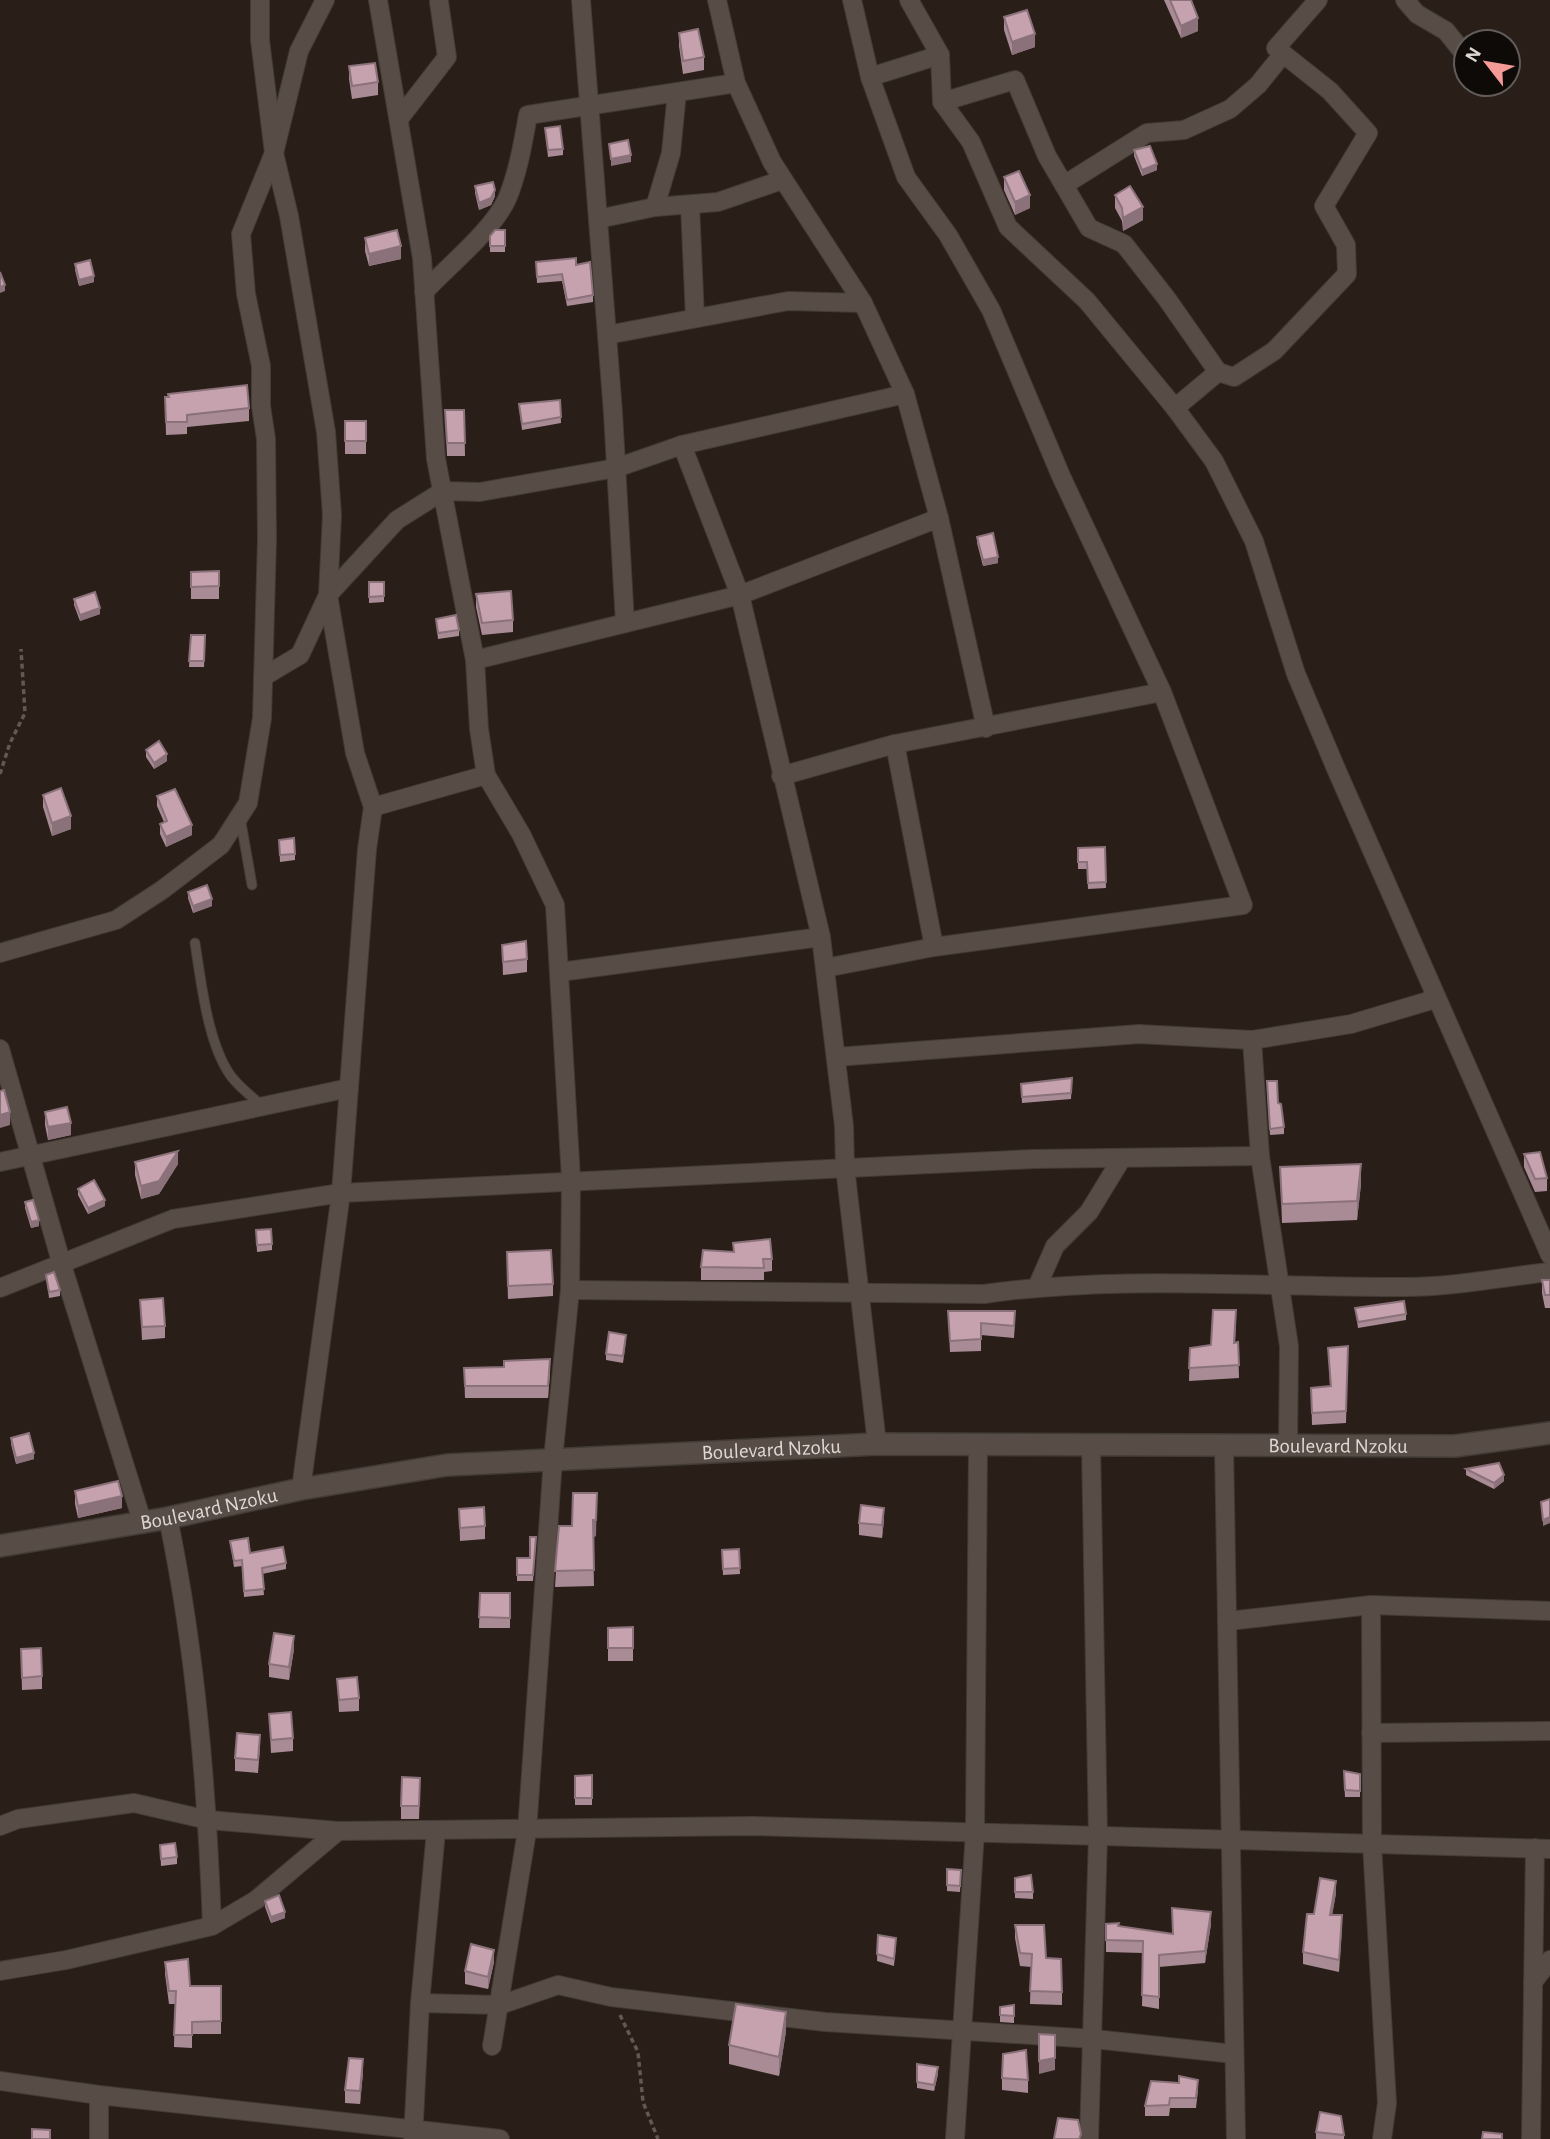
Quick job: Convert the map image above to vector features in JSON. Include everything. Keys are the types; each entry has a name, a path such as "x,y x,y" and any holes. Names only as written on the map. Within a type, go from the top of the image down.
{"street":[{"path":"260,0 260,40 274,153 289,216 326,432 332,515 328,594 355,753 373,807 367,849 341,1193 301,1489"},
{"path":"0,953 116,920 162,890 221,845 248,803 262,718 266,439 261,406 261,366 246,295 241,234 274,153 299,51 326,0"},
{"path":"378,0 399,118 424,292 436,459 475,660 479,729 486,775 520,834 555,905 572,1179 569,1290 553,1459 527,1831 492,2046"},
{"path":"581,0 607,335 625,623"},
{"path":"717,0 736,83 782,180 821,235 863,303 905,394 939,518 986,728"},
{"path":"825,968 934,947 1243,905 1162,692 1062,477 991,310 948,235 906,177 870,77 852,0"},
{"path":"909,0 940,55 942,102 971,142 1008,227 1087,301 1175,408 1214,461 1254,541 1296,674 1435,999 1550,1255"},
{"path":"942,102 1015,80 1047,156 1089,228 1124,244 1167,299 1218,372 1234,377 1274,351 1347,274 1346,245 1324,206 1368,132 1330,91 1276,48 1318,0"},
{"path":"1405,0 1417,13 1446,31 1452,38"},
{"path":"399,118 447,57 439,2"},
{"path":"1064,185 1147,133 1184,130 1230,109 1258,85 1283,54"},
{"path":"870,77 940,55"},
{"path":"424,292 473,243 506,201 519,162 528,115 736,83"},
{"path":"655,207 671,153 677,92"},
{"path":"598,219 655,207 718,202 782,180"},
{"path":"690,205 695,318"},
{"path":"607,335 788,301 863,303"},
{"path":"1175,408 1218,372"},
{"path":"263,677 300,654 328,594 397,520 443,491 480,492 616,468 682,445 905,394"},
{"path":"682,445 740,595 821,937 844,1126 845,1167 877,1444"},
{"path":"475,660 740,595 939,518"},
{"path":"782,776 895,744 1162,692"},
{"path":"895,744 934,947"},
{"path":"373,807 486,775"},
{"path":"560,972 821,937"},
{"path":"836,1057 1139,1034 1252,1040 1351,1024 1435,999"},
{"path":"1252,1040 1260,1156 1289,1346 1288,1446"},
{"path":"0,1049 62,1265 142,1521"},
{"path":"0,1163 349,1088"},
{"path":"0,1288 173,1219 341,1193 845,1167 1260,1156"},
{"path":"1037,1287 1055,1246 1089,1212 1122,1158"},
{"path":"569,1290 984,1294 1037,1287 1410,1287 1550,1272"},
{"name":"Boulevard Nzoku","path":"0,1546 168,1518 301,1489 447,1465 877,1444 1455,1446 1550,1433"},
{"path":"955,2139 975,1832 978,1445"},
{"path":"1089,2139 1098,1836 1091,1445"},
{"path":"1224,1446 1236,2139"},
{"path":"168,1518 187,1624 208,1820 212,1926"},
{"path":"1228,1621 1371,1605 1550,1611"},
{"path":"1371,1605 1372,1844 1387,2103 1382,2139"},
{"path":"1371,1734 1550,1731"},
{"path":"0,1826 18,1819 134,1803 208,1820 338,1831 527,1831 752,1826 1543,1849 1533,1982 1531,2139"},
{"path":"0,1971 66,1960 212,1926 256,1900 338,1831"},
{"path":"413,2135 420,2003 436,1831"},
{"path":"1533,1982 1550,1960"},
{"path":"420,2003 500,2005 558,1985 611,1997 825,2022 1094,2039 1234,2054"},
{"path":"0,2081 413,2135 500,2139"},
{"path":"99,2095 99,2139"}],"lane":[{"path":"240,815 252,885"},
{"path":"195,943 203,993 221,1059 228,1073 262,1106"}],"path":[{"path":"0,774 9,743 25,713 21,649"},
{"path":"611,1997 638,2052 643,2102 658,2139"}],"building":[{"path":"1170,0 1191,0 1198,18 1181,26"},
{"path":"1027,10 1035,34 1012,42 1004,17"},
{"path":"698,29 704,57 683,61 679,33"},
{"path":"375,63 378,82 352,86 349,66"},
{"path":"560,126 563,149 548,150 545,128"},
{"path":"628,140 631,155 611,159 609,144"},
{"path":"1150,146 1157,164 1142,170 1134,150"},
{"path":"1019,171 1030,195 1015,202 1004,177"},
{"path":"493,182 495,190 491,198 479,203 475,186"},
{"path":"1130,186 1143,207 1123,218 1122,208 1115,195"},
{"path":"397,230 401,246 369,254 365,238"},
{"path":"495,230 505,230 505,246 490,246 490,236"},
{"path":"576,258 576,265 590,262 593,295 567,300 562,274 537,277 536,262"},
{"path":"90,260 94,276 79,280 75,264"},
{"path":"0,272 5,285 0,287"},
{"path":"247,385 249,408 187,415 187,422 166,422 165,397 169,397 168,394"},
{"path":"560,400 561,417 522,424 519,404"},
{"path":"445,410 464,410 465,443 447,443"},
{"path":"345,421 366,421 366,441 345,441"},
{"path":"993,533 998,557 983,560 977,537"},
{"path":"219,571 219,586 191,587 191,572"},
{"path":"369,582 384,582 384,596 369,597"},
{"path":"511,591 513,620 482,623 476,594"},
{"path":"95,592 100,608 80,615 74,599"},
{"path":"456,615 459,630 438,633 436,619"},
{"path":"191,635 205,635 204,661 189,661"},
{"path":"159,741 167,754 154,763 146,750"},
{"path":"61,788 71,816 52,823 43,795"},
{"path":"175,789 192,825 166,837 160,824 167,821 157,796"},
{"path":"294,838 295,854 280,855 279,840"},
{"path":"1105,847 1106,882 1088,883 1087,862 1078,862 1078,848"},
{"path":"207,885 212,899 193,906 188,892"},
{"path":"526,941 527,959 503,962 502,945"},
{"path":"1072,1078 1071,1093 1022,1097 1021,1084"},
{"path":"1267,1081 1277,1081 1278,1103 1281,1104 1284,1127 1270,1129"},
{"path":"4,1090 10,1112 0,1115 0,1091"},
{"path":"67,1107 71,1123 48,1127 45,1112"},
{"path":"178,1151 159,1181 141,1186 135,1162"},
{"path":"1540,1152 1547,1178 1535,1179 1524,1154"},
{"path":"1361,1164 1357,1201 1282,1204 1280,1167"},
{"path":"94,1180 105,1200 88,1208 78,1189"},
{"path":"33,1200 39,1220 31,1222 25,1202"},
{"path":"271,1229 272,1244 257,1245 256,1230"},
{"path":"770,1239 772,1259 763,1259 764,1268 701,1267 703,1250 734,1252 733,1243"},
{"path":"551,1250 553,1284 508,1286 507,1252"},
{"path":"54,1272 60,1290 49,1292 46,1275"},
{"path":"1542,1280 1550,1280 1550,1295 1545,1295"},
{"path":"163,1298 165,1326 142,1327 140,1300"},
{"path":"1404,1301 1406,1314 1358,1322 1355,1308"},
{"path":"1213,1310 1236,1310 1234,1343 1238,1342 1239,1365 1189,1368 1190,1348 1211,1345"},
{"path":"948,1311 1015,1311 1014,1326 981,1323 981,1339 950,1341"},
{"path":"609,1332 626,1335 623,1356 606,1354"},
{"path":"1348,1346 1346,1411 1312,1413 1311,1388 1331,1386 1328,1348"},
{"path":"550,1359 548,1386 465,1386 464,1368 504,1367 504,1361"},
{"path":"29,1433 34,1453 16,1458 11,1438"},
{"path":"1499,1463 1504,1475 1494,1483 1466,1469"},
{"path":"118,1481 122,1496 78,1506 75,1491"},
{"path":"573,1493 597,1493 596,1520 593,1520 594,1570 555,1571 559,1526 572,1526"},
{"path":"1550,1499 1550,1517 1543,1520 1541,1502"},
{"path":"861,1505 884,1508 882,1525 859,1523"},
{"path":"484,1507 485,1526 460,1528 459,1509"},
{"path":"530,1537 536,1537 533,1575 517,1575 517,1558 530,1558"},
{"path":"248,1538 250,1553 283,1547 286,1563 262,1568 264,1589 244,1591 242,1560 234,1561 230,1541"},
{"path":"739,1549 740,1568 723,1569 722,1550"},
{"path":"480,1593 510,1593 510,1618 479,1617"},
{"path":"633,1627 633,1648 608,1648 608,1628"},
{"path":"274,1633 294,1636 289,1667 269,1664"},
{"path":"41,1648 42,1676 22,1678 21,1649"},
{"path":"357,1677 359,1698 339,1700 337,1679"},
{"path":"291,1712 293,1738 271,1740 269,1714"},
{"path":"237,1733 260,1735 258,1760 235,1758"},
{"path":"1344,1771 1360,1774 1360,1791 1345,1790"},
{"path":"592,1775 592,1798 575,1798 575,1776"},
{"path":"402,1777 420,1778 419,1806 401,1806"},
{"path":"175,1843 177,1857 161,1859 160,1845"},
{"path":"947,1869 961,1870 960,1886 947,1885"},
{"path":"1031,1875 1033,1892 1015,1892 1015,1878"},
{"path":"1320,1878 1336,1881 1330,1915 1342,1915 1339,1960 1303,1952 1307,1914 1314,1914"},
{"path":"279,1895 285,1912 271,1917 265,1901"},
{"path":"1172,1908 1211,1912 1205,1951 1159,1955 1159,1997 1142,1995 1143,1941 1106,1940 1106,1924 1119,1923 1118,1926 1173,1934"},
{"path":"1015,1925 1044,1925 1046,1958 1061,1959 1062,1992 1030,1991 1032,1954 1020,1953"},
{"path":"878,1935 896,1938 894,1959 877,1954"},
{"path":"471,1944 494,1950 488,1977 465,1971"},
{"path":"188,1959 190,1986 221,1986 221,2021 192,2022 192,2035 174,2035 176,1991 169,1991 165,1962"},
{"path":"736,2004 786,2012 779,2057 729,2045"},
{"path":"1014,2005 1014,2016 1000,2015 1000,2007"},
{"path":"1039,2034 1055,2035 1055,2058 1039,2061"},
{"path":"1026,2050 1028,2080 1002,2078 1003,2054"},
{"path":"349,2058 363,2059 360,2091 345,2090"},
{"path":"917,2064 938,2067 934,2085 917,2082"},
{"path":"1179,2076 1198,2080 1196,2098 1170,2098 1169,2105 1145,2106 1151,2081 1179,2083"},
{"path":"1320,2112 1341,2116 1344,2135 1316,2132"},
{"path":"1058,2118 1078,2120 1081,2134 1079,2139 1054,2139"},
{"path":"32,2129 50,2130 50,2139 32,2139"},
{"path":"1483,2132 1502,2134 1502,2139 1482,2139"}]}
